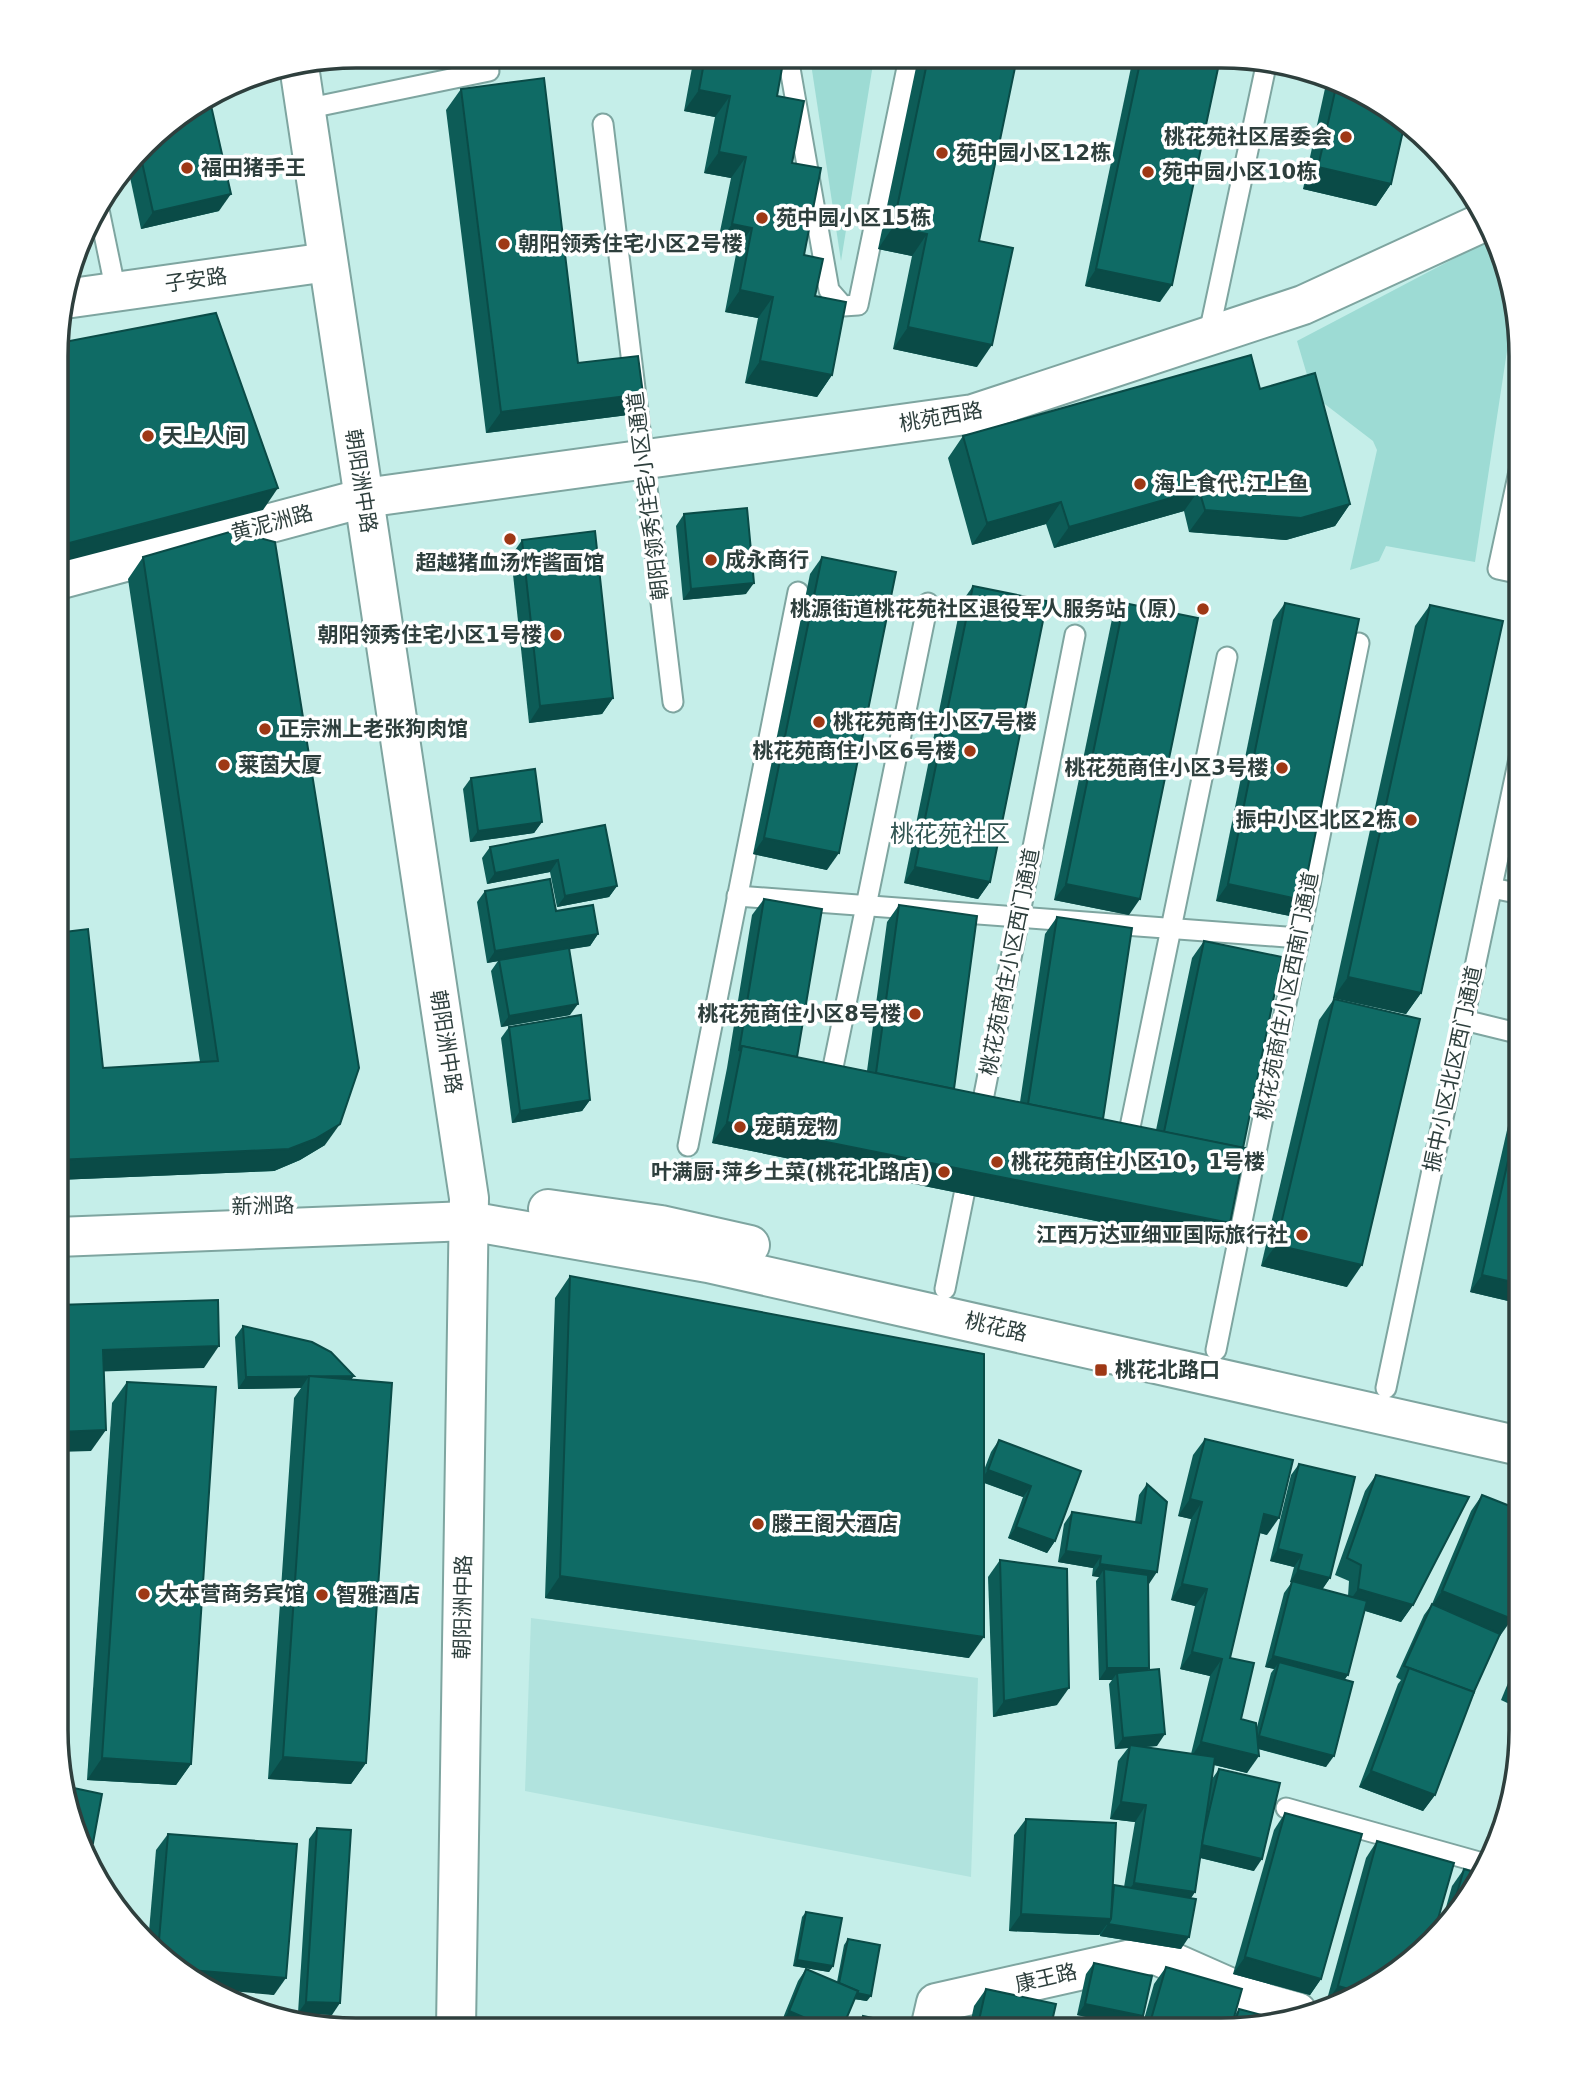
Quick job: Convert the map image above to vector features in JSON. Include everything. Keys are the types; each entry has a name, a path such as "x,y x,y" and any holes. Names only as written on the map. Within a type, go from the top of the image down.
{"main road":[{"name":"朝阳洲中路","path":"300,74 469,1209 456,2018"},
{"name":"桃苑西路","path":"364,498 973,414 1303,305 1477,225"},
{"name":"子安路","path":"75,298 328,262"},
{"name":"黄泥洲路","path":"68,577 364,498"},
{"name":"新洲路","path":"68,1213 469,1209"},
{"name":"新洲路","path":"68,1236 469,1209"},
{"name":"桃花路","path":"469,1209 661,1225 1509,1416"},
{"name":"桃花路","path":"469,1209 1509,1444"},
{"name":"康王路","path":"933,2018 936,2003 1154,1954 1265,2003 1288,2010"}],"lane":[{"path":"305,109 489,71 488,68"},
{"path":"790,68 829,290 843,306 858,305 907,68"},
{"path":"1208,338 1265,72"},
{"name":"朝阳领秀住宅小区通道","path":"603,124 673,702"},
{"path":"102,222 116,292"},
{"path":"1509,518 1498,569 1509,571"},
{"path":"688,1146 798,592"},
{"path":"832,1072 928,603"},
{"name":"桃花苑商住小区西门通道","path":"945,1289 1075,635"},
{"name":"桃花苑商住小区西南门通道","path":"1216,1350 1359,643"},
{"path":"1129,1132 1227,657"},
{"name":"振中小区北区西门通道","path":"1386,1388 1509,807"},
{"path":"1492,888 1509,892"},
{"path":"737,896 1299,938"},
{"path":"1464,1020 1509,1031"},
{"path":"1286,1808 1477,1861"}],"shaded area":[{"path":"812,68 872,68 841,261"},
{"path":"1485,242 1499,282 1508,343 1475,562 1386,546 1379,561 1350,570 1377,450 1373,441 1313,395 1297,341"},
{"path":"531,1618 978,1678 971,1877 525,1791"}],"building":[{"name":"苑中园小区15栋","path":"703,68 782,68 777,96 804,101 792,163 821,168 804,255 823,259 815,296 846,302 832,375 760,361 773,297 740,290 752,228 732,224 746,157 719,152 730,96 699,90"},
{"name":"苑中园小区12栋","path":"926,68 1015,68 979,241 1013,248 992,345 908,327 927,234 893,227"},
{"name":"苑中园小区10栋","path":"1139,68 1218,68 1172,285 1096,269"},
{"name":"朝阳领秀住宅小区2号楼","path":"544,78 578,363 638,356 643,394 501,412 461,89"},
{"path":"1335,92 1365,107 1402,133 1391,184 1318,167"},
{"path":"211,107 231,194 153,212 142,164 166,140"},
{"name":"天上人间","path":"216,313 278,488 68,543 69,341"},
{"name":"海上食代.江上鱼","path":"1251,355 1260,389 1315,373 1350,504 1301,518 1205,510 1199,490 1069,527 1061,502 987,523 963,436"},
{"name":"成永商行","path":"747,508 754,583 691,589 684,514"},
{"name":"莱茵大厦","path":"233,531 275,542 359,1068 340,1124 315,1139 289,1149 68,1159 68,932 88,929 103,1068 218,1061 143,557"},
{"name":"朝阳领秀住宅小区1号楼","path":"595,531 613,698 540,706 522,540"},
{"name":"桃花苑商住小区7号楼","path":"822,557 896,572 839,853 764,838"},
{"name":"桃花苑商住小区6号楼","path":"973,586 1047,601 990,882 915,867"},
{"path":"1124,603 1198,618 1140,899 1066,884"},
{"name":"桃花苑商住小区3号楼","path":"1285,603 1359,619 1302,900 1228,884"},
{"name":"振中小区北区2栋","path":"1430,605 1503,621 1421,993 1348,977"},
{"path":"535,769 542,822 478,831 471,778"},
{"path":"605,825 617,886 565,896 558,860 495,873 490,847"},
{"path":"550,879 556,911 593,905 598,934 495,951 485,891"},
{"path":"764,899 822,909 797,1057 742,1046 739,1051"},
{"name":"桃花苑商住小区8号楼","path":"899,905 977,916 954,1089 876,1073"},
{"path":"1057,917 1132,928 1103,1119 1028,1104"},
{"path":"1204,941 1282,957 1243,1148 1164,1132"},
{"path":"569,948 578,1004 509,1016 499,960"},
{"path":"1334,999 1420,1019 1362,1265 1276,1245"},
{"path":"581,1015 590,1100 520,1111 509,1027"},
{"name":"桃花苑商住小区10，1号楼","path":"742,1046 1245,1148 1230,1223 727,1122"},
{"path":"1509,1157 1509,1281 1482,1275"},
{"name":"滕王阁大酒店","path":"570,1276 984,1354 984,1637 560,1576"},
{"path":"218,1300 219,1346 103,1350 106,1430 68,1432 68,1305"},
{"path":"243,1326 312,1342 331,1352 354,1376 246,1377"},
{"name":"智雅酒店","path":"309,1376 392,1383 366,1763 283,1757"},
{"name":"大本营商务宾馆","path":"127,1382 216,1387 191,1764 102,1758"},
{"path":"1205,1439 1293,1460 1279,1518 1264,1514 1230,1658 1254,1663 1241,1719 1256,1723 1259,1756 1201,1742 1222,1659 1192,1652 1207,1589 1182,1584 1202,1502 1190,1499"},
{"path":"999,1440 1081,1471 1055,1541 1016,1527 1031,1486 988,1470"},
{"path":"1299,1464 1355,1477 1330,1578 1298,1570 1302,1555 1278,1549"},
{"path":"1376,1475 1469,1497 1413,1605 1358,1589 1361,1565 1347,1558"},
{"path":"1147,1484 1167,1502 1157,1572 1100,1564 1101,1556 1066,1551 1072,1512 1141,1523"},
{"path":"1482,1495 1509,1506 1509,1618 1442,1591"},
{"path":"1000,1560 1067,1569 1069,1688 1004,1701"},
{"path":"1104,1569 1148,1575 1149,1668 1107,1668"},
{"path":"1292,1581 1367,1601 1348,1675 1273,1656"},
{"path":"1432,1604 1500,1634 1474,1692 1404,1666"},
{"path":"1279,1662 1353,1682 1334,1756 1259,1736"},
{"path":"1409,1668 1474,1692 1435,1795 1371,1771"},
{"path":"1159,1669 1165,1734 1123,1738 1117,1673"},
{"path":"1130,1745 1215,1757 1195,1892 1134,1883 1146,1805 1121,1802"},
{"path":"1219,1769 1280,1783 1262,1859 1202,1845"},
{"path":"74,1788 102,1794 93,1843 90,1840"},
{"path":"1285,1813 1362,1834 1321,1979 1245,1957"},
{"path":"1026,1819 1116,1823 1111,1919 1021,1914"},
{"path":"317,1828 351,1830 340,2003 306,2002"},
{"path":"168,1834 297,1844 286,1978 199,1971 159,1939"},
{"path":"1377,1841 1454,1863 1437,1920 1411,1946 1381,1969 1347,1989 1338,1986"},
{"path":"1464,1869 1471,1871 1460,1890 1457,1895"},
{"path":"1114,1885 1196,1899 1189,1937 1108,1924 1111,1919"},
{"path":"806,1912 842,1918 833,1966 797,1960"},
{"path":"848,1939 880,1945 871,1996 857,1993 858,1991 839,1983"},
{"path":"1094,1963 1152,1976 1143,2016 1085,2004"},
{"path":"1166,1967 1242,1989 1234,2017 1151,2018"},
{"path":"806,1969 858,1991 847,2018 805,2018 789,2011"},
{"path":"986,1989 1056,2004 1053,2018 979,2018"},
{"path":"1239,2009 1260,2015 1258,2015 1237,2017"}],"place":[{"name":"桃花苑社区居委会","path":"1346,137"},
{"name":"苑中园小区12栋","path":"942,153"},
{"name":"福田猪手王","path":"187,168"},
{"name":"苑中园小区10栋","path":"1148,172"},
{"name":"苑中园小区15栋","path":"762,218"},
{"name":"朝阳领秀住宅小区2号楼","path":"504,244"},
{"name":"天上人间","path":"148,436"},
{"name":"海上食代.江上鱼","path":"1140,484"},
{"name":"超越猪血汤炸酱面馆","path":"510,539"},
{"name":"成永商行","path":"711,560"},
{"name":"桃源街道桃花苑社区退役军人服务站（原）","path":"1203,609"},
{"name":"朝阳领秀住宅小区1号楼","path":"556,635"},
{"name":"桃花苑商住小区7号楼","path":"819,722"},
{"name":"正宗洲上老张狗肉馆","path":"265,729"},
{"name":"桃花苑商住小区6号楼","path":"970,751"},
{"name":"莱茵大厦","path":"224,765"},
{"name":"桃花苑商住小区3号楼","path":"1282,768"},
{"name":"振中小区北区2栋","path":"1411,820"},
{"name":"桃花苑商住小区8号楼","path":"915,1014"},
{"name":"宠萌宠物","path":"740,1127"},
{"name":"桃花苑商住小区10，1号楼","path":"997,1162"},
{"name":"叶满厨·萍乡土菜(桃花北路店)","path":"944,1172"},
{"name":"江西万达亚细亚国际旅行社","path":"1302,1235"},
{"name":"桃花北路口","path":"1101,1370"},
{"name":"滕王阁大酒店","path":"758,1524"},
{"name":"大本营商务宾馆","path":"144,1594"},
{"name":"智雅酒店","path":"322,1595"}],"district":[{"name":"桃花苑社区","path":"950,834"}]}
